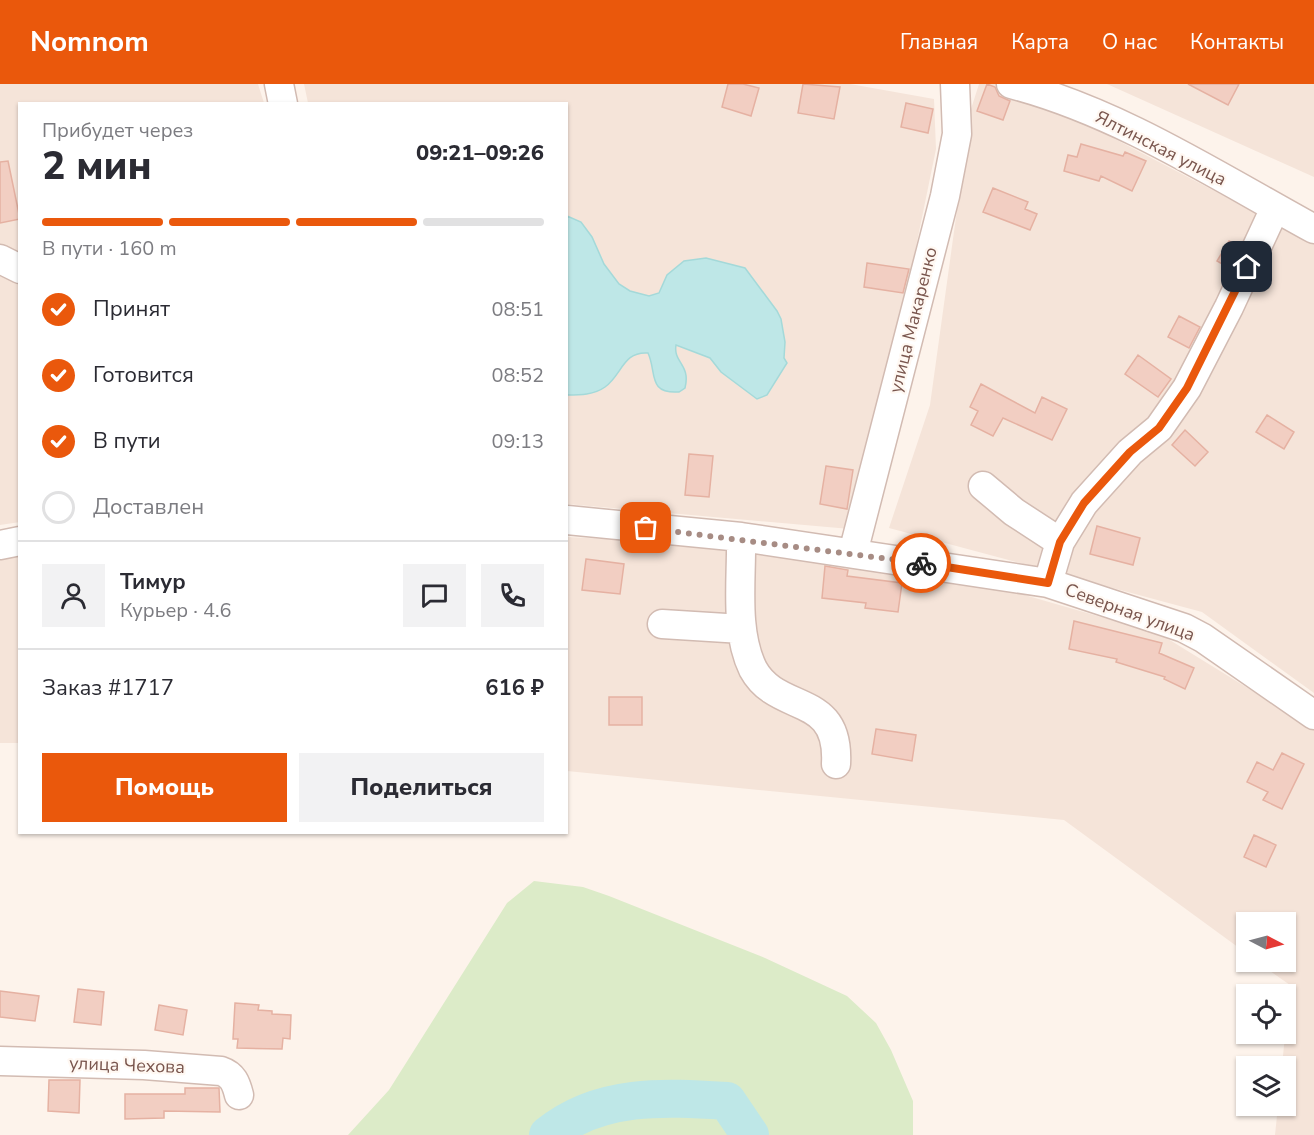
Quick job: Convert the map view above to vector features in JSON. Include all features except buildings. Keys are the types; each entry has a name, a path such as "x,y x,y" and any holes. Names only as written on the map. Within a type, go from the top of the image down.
{"street":[{"path":"279,84 283,102"},
{"name":"улица Макаренко","path":"853,553 945,196 957,134 955,84"},
{"name":"Ялтинская улица","path":"1011,84 1038,91 1119,123 1314,230"},
{"path":"1048,583 1060,542 1084,503 1130,452 1159,428 1187,388 1229,307 1275,208"},
{"path":"0,259 18,268"},
{"path":"983,486 1014,512 1060,542"},
{"name":"Северная улица","path":"568,520 741,537 1048,583 1184,628 1203,638 1314,715"},
{"path":"741,537 742,629 747,654 754,671 768,688 817,712 830,726 837,744 836,764"},
{"path":"0,545 18,541"},
{"path":"662,624 742,629"},
{"name":"улица Чехова","path":"0,1061 144,1065 221,1071 229,1074 239,1095"}],"shaded area":[{"path":"0,84 258,84 264,102 18,102 18,522 0,525"},
{"path":"304,84 850,84 934,99 936,149 886,393 850,529 568,504 568,102 308,102"},
{"path":"979,84 996,84 1027,93 1314,243 1314,693 1202,612 889,528 930,405 971,109"},
{"path":"1107,84 1314,84 1314,177"},
{"path":"568,537 713,544 1011,591 1160,634 1314,729 1314,1135 1275,1135 1277,1116 1296,1116 1296,1056 1283,1056 1284,1044 1296,1044 1296,984 1289,984 1271,972 1296,972 1296,912 1236,912 1236,946 1064,820 568,771"},
{"path":"18,552 18,743 0,743 0,556"}],"green space":[{"path":"534,881 583,887 609,896 765,958 847,996 876,1023 891,1050 913,1101 913,1135 348,1135 389,1090 507,903"}],"water":[{"path":"568,216 581,222 592,237 604,264 619,284 630,291 649,296 659,293 667,275 684,261 706,258 745,268 781,319 785,342 784,358 787,363 767,395 757,399 721,372 710,358 676,345 677,356 686,374 685,388 679,392 669,392 658,386 648,353 640,353 628,360 605,387 587,394 568,395"}],"waterway":[{"path":"548,1135 568,1121 589,1111 633,1101 657,1099 727,1101 750,1135"}],"way so far":[{"path":"646,528 741,537 921,563"}],"route":[{"path":"921,563 1048,583 1060,542 1084,503 1130,452 1159,428 1187,388 1247,267"}]}
